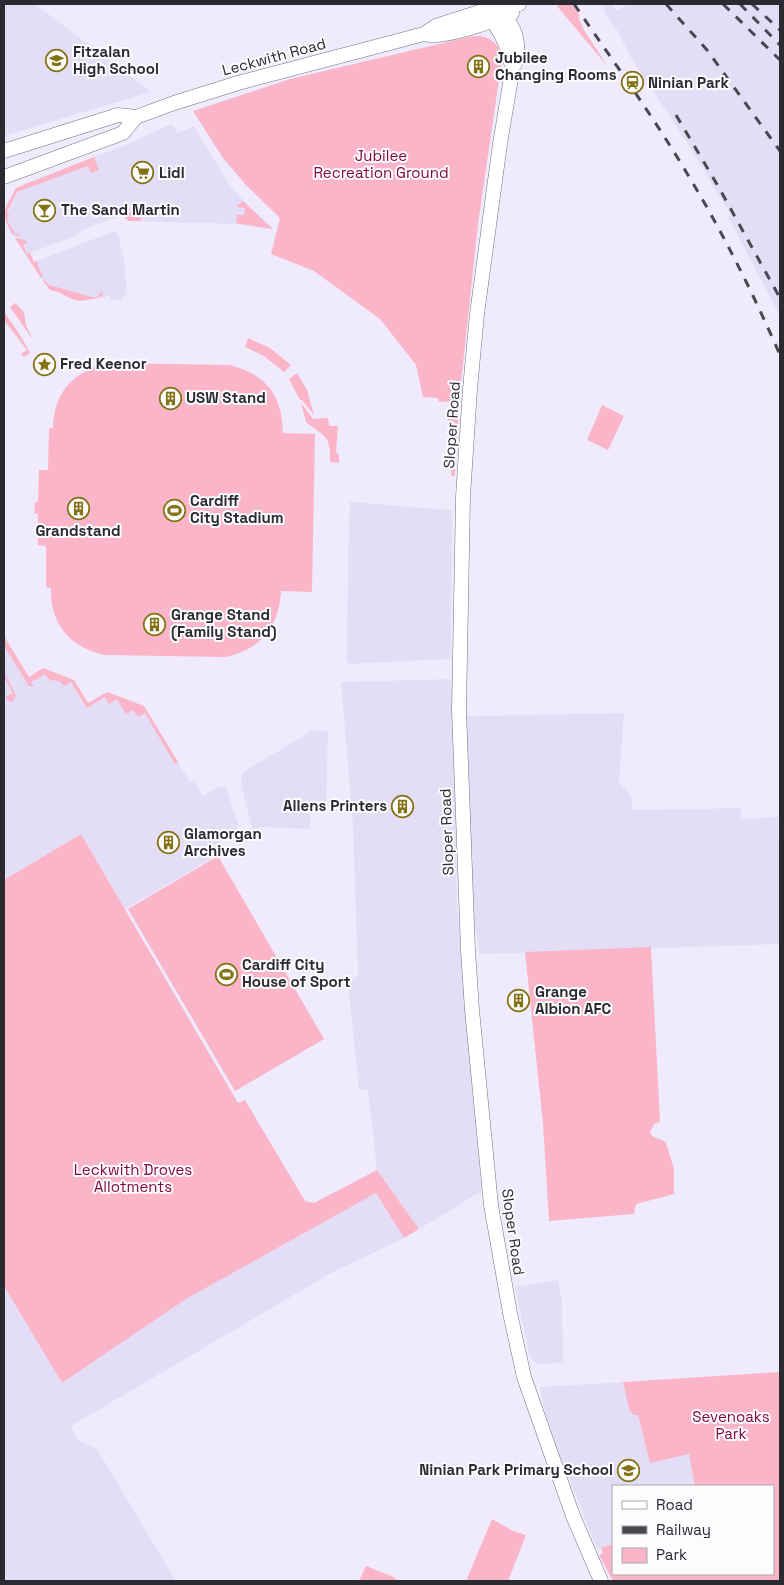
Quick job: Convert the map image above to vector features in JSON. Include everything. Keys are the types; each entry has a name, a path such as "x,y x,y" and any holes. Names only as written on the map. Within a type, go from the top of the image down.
{"street":[{"name":"Leckwith Road","path":"4,151 70,132 118,115 136,117 238,83 424,34 436,26 502,10"},
{"name":"Sloper Road","path":"502,10 516,33 518,49 516,63 513,66 500,144 478,314 470,389 463,497 459,721 468,950 491,1205 510,1313 524,1377 570,1508 591,1562 601,1581"},
{"name":"Leckwith Road","path":"4,177 122,133 136,117"}],"shaded area":[{"name":"Fitzalan High School","path":"4,4 35,4 151,92 4,136"},
{"path":"612,4 616,11 629,4 780,5 780,316 728,217 731,216 723,202 690,147 631,58 617,30 605,13 603,6"},
{"path":"171,124 176,128 177,133 194,126 231,187 274,230 235,224 128,221 124,216 120,216 82,230 75,236 30,253 34,262 115,231 118,235 124,260 127,293 120,300 111,300 110,296 79,301 48,288 4,220 21,185 128,144"},
{"path":"350,502 452,510 451,659 351,664 347,662"},
{"path":"4,638 28,679 44,670 72,681 87,704 107,692 144,706 190,782 194,781 203,796 219,787 226,787 238,828 233,834 211,847 216,856 125,909 81,834 4,880"},
{"path":"453,679 457,907 482,1191 419,1229 377,1170 368,1090 359,1090 348,984 358,976 353,827 341,682"},
{"path":"624,713 619,783 630,794 633,810 742,808 740,819 778,817 780,944 480,955 471,899 466,716"},
{"path":"310,730 328,731 326,810 310,809 310,829 261,827 254,836 241,784 242,775 246,770 304,736"},
{"path":"377,1192 404,1238 331,1273 71,1426 78,1440 97,1449 176,1581 4,1581 4,1286 62,1383 186,1299"},
{"path":"558,1280 562,1301 563,1363 537,1364 530,1357 515,1287"},
{"name":"Ninian Park Primary School","path":"623,1382 629,1409 638,1415 650,1462 689,1453 695,1485 612,1485 612,1544 597,1549 560,1456 545,1412 541,1387"}],"green space":[{"path":"560,4 572,4 580,16 578,17 584,30 608,67 557,6"},
{"name":"Jubilee Recreation Ground","path":"473,36 484,37 493,41 501,53 502,59 478,224 459,401 439,402 438,398 423,397 416,365 380,319 314,271 271,254 280,218 246,185 223,158 193,111 290,79"},
{"path":"94,157 99,170 91,173 88,166 17,192 7,212 9,214 7,220 15,234 20,236 13,235 6,221 5,211 16,188"},
{"path":"243,201 273,229 236,223 237,215 244,215 245,208 236,207"},
{"path":"139,209 141,221 128,221 124,216 120,216"},
{"path":"15,238 25,240 27,243 23,245 27,254 30,253 34,262 37,261 43,276 41,278"},
{"path":"44,280 49,285 92,297 97,297 103,290 102,295 104,296 86,300 76,300 50,290"},
{"path":"15,303 24,312 26,325 33,340 10,307"},
{"path":"4,312 30,353 24,357 21,354 27,350 4,320"},
{"path":"248,338 270,348 291,365 284,372 264,356 245,347"},
{"name":"Cardiff City Stadium","path":"109,363 230,365 243,369 263,381 276,397 283,433 315,434 312,592 281,591 272,626 266,635 249,649 225,657 104,655 81,646 64,632 58,623 54,612 51,588 46,587 46,546 38,545 38,514 34,513 35,502 38,502 39,470 48,470 49,428 53,428 57,403 62,393 76,377 86,371"},
{"path":"297,373 307,390 314,415 300,400 289,379"},
{"path":"301,403 313,419 328,418 329,426 338,426 336,453 339,454 339,463 330,462 330,450 327,439 306,422"},
{"path":"602,405 624,416 608,450 587,440"},
{"path":"449,409 459,410 456,464 453,464 455,476 451,476 455,422 448,421"},
{"path":"4,636 29,677 43,668 74,680 88,703 107,692 144,706 178,762 175,764 145,713 138,717 133,710 126,714 117,699 109,704 105,697 87,708 71,682 64,686 59,681 49,680 45,674 31,682 33,686 29,686 4,646"},
{"path":"4,673 16,696 12,702 5,697 13,693 4,677"},
{"name":"Leckwith Droves Allotments","path":"81,834 238,1103 245,1100 305,1201 314,1203 377,1170 419,1229 404,1238 376,1193 186,1299 62,1383 4,1286 4,880"},
{"name":"Cardiff City House of Sport","path":"218,856 324,1039 235,1091 128,909"},
{"path":"651,947 660,1122 654,1124 650,1133 653,1137 666,1143 674,1169 674,1194 636,1204 634,1214 549,1221 543,1124 525,952"},
{"name":"Sevenoaks Park","path":"780,1372 780,1581 613,1581 599,1555 603,1553 601,1548 612,1544 612,1575 774,1575 774,1485 695,1485 689,1454 650,1463 638,1415 633,1415 629,1409 623,1382"},
{"path":"492,1519 513,1531 526,1535 508,1581 466,1581"},
{"path":"366,1566 396,1578 395,1581 359,1581"}],"railway":[{"path":"574,4 647,110 701,197 737,264 780,355"},
{"path":"666,4 707,50 780,151"},
{"path":"723,4 780,60"},
{"path":"740,4 780,45"},
{"path":"752,4 780,30"},
{"path":"676,115 780,298"}],"place":[{"name":"Fitzalan High School","path":"57,61"},
{"name":"Jubilee Changing Rooms","path":"479,67"},
{"name":"Ninian Park","path":"632,83"},
{"name":"Lidl","path":"143,173"},
{"name":"The Sand Martin","path":"45,210"},
{"name":"Fred Keenor","path":"44,364"},
{"name":"USW Stand","path":"170,398"},
{"name":"Grandstand","path":"78,508"},
{"name":"Cardiff City Stadium","path":"174,510"},
{"name":"Grange Stand (Family Stand)","path":"155,624"},
{"name":"Allens Printers","path":"403,806"},
{"name":"Glamorgan Archives","path":"168,843"},
{"name":"Cardiff City House of Sport","path":"226,974"},
{"name":"Grange Albion AFC","path":"519,1001"},
{"name":"Ninian Park Primary School","path":"629,1470"}]}
